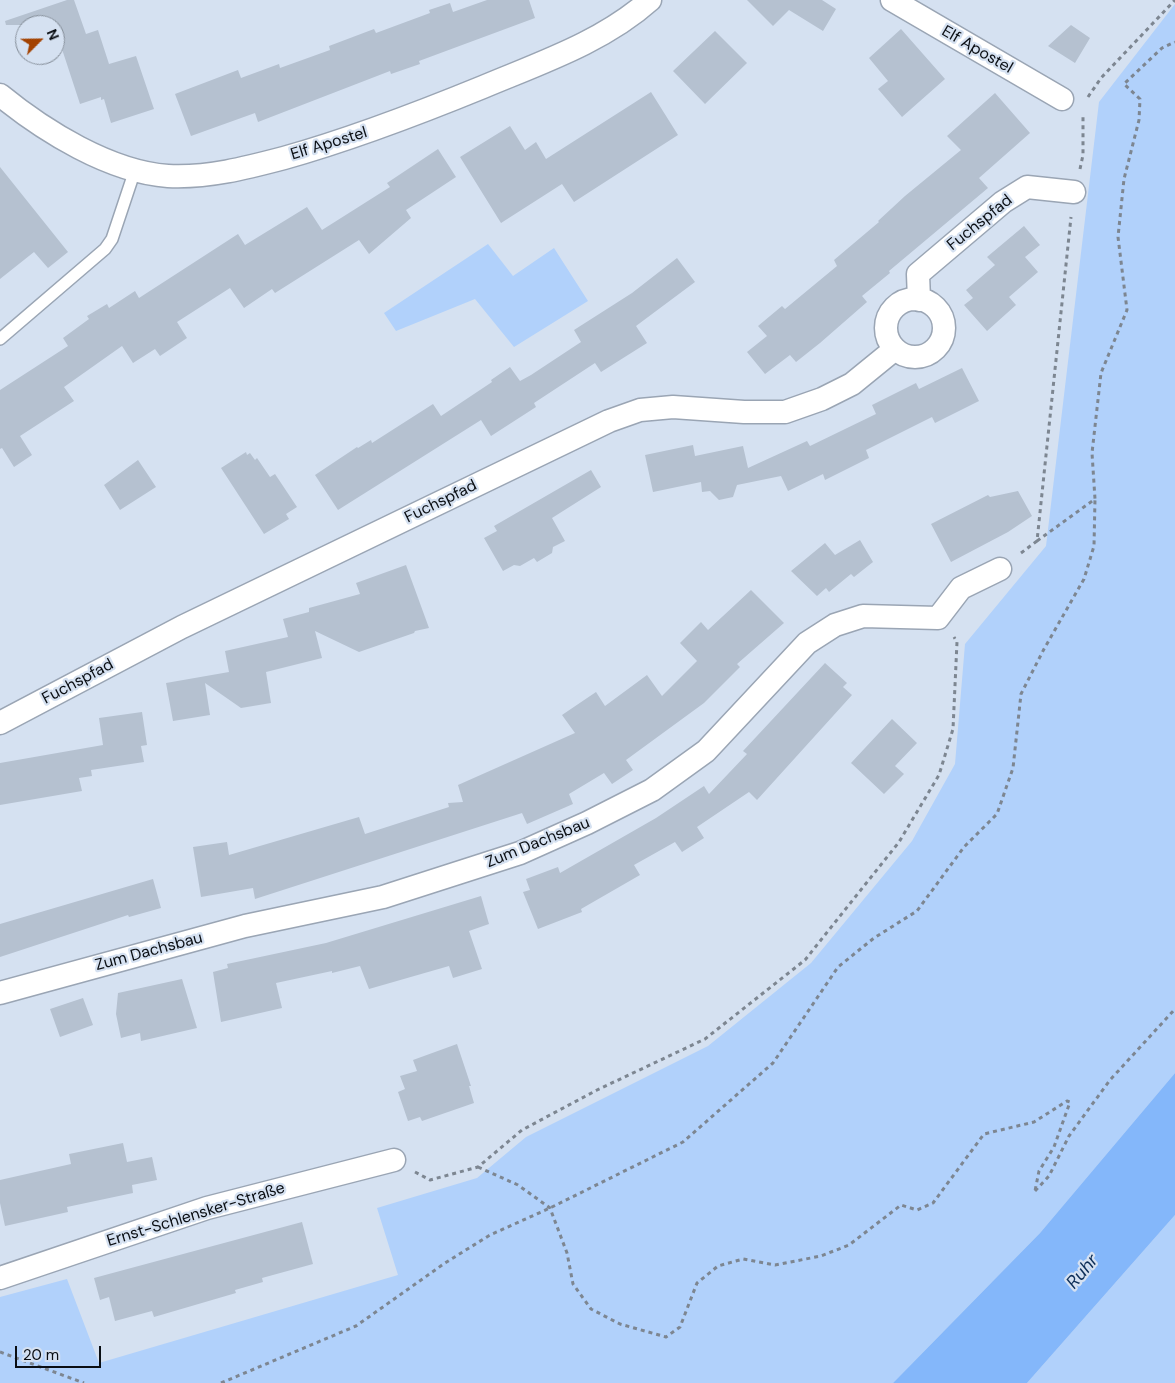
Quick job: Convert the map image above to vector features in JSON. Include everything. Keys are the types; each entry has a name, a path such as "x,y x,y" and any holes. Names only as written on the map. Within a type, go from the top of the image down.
{"street":[{"name":"Elf Apostel","path":"0,95 43,126 105,160 136,170 168,176 223,172 247,168 332,145 427,110 564,52 629,19 650,0"},
{"name":"Elf Apostel","path":"892,0 1062,99"},
{"name":"Fuchspfad","path":"919,300 918,274 1003,202 1027,187 1074,192"},
{"path":"919,300 929,303 941,315 944,325 939,344 928,354 919,357 904,354 895,349 887,332 888,318 893,310 901,303 919,300"},
{"name":"Fuchspfad","path":"0,723 182,627 609,421 640,410 673,407 744,412 785,412 822,399 852,384 895,349"},
{"path":"938,618 961,588 1000,568"},
{"name":"Zum Dachsbau","path":"0,993 245,926 383,897 520,853 588,823 652,790 706,751 807,643 835,625 863,616 938,618"},
{"name":"Ernst-Schlensker-Straße","path":"0,1278 207,1208 394,1160"}],"lane":[{"path":"0,339 105,249 112,239 136,170"}],"path":[{"path":"1086,104 1088,96 1101,78 1175,0"},
{"path":"221,1383 356,1326 445,1263 490,1234 550,1208 684,1142 773,1064 838,966 874,938 917,911 964,847 997,814 1012,768 1021,694 1084,579 1094,546 1095,499 1092,453 1101,373 1127,310 1118,238 1124,179 1139,120 1140,99 1124,84 1162,48 1175,42"},
{"path":"1037,540 1053,372 1074,192 1083,155 1083,112"},
{"path":"1000,568 1095,499"},
{"path":"394,1160 430,1180 478,1167 522,1130 597,1090 705,1039 805,960 899,842 940,775 953,729 957,642 938,618"},
{"path":"478,1167 518,1185 550,1208 567,1253 573,1284 591,1309 620,1324 666,1337 680,1327 697,1283 718,1266 743,1259 775,1265 821,1256 849,1245 901,1205 917,1210 933,1203 984,1134 1034,1122 1067,1101 1070,1102 1054,1147 1039,1171 1035,1191 1048,1176 1069,1136 1110,1080 1175,1010"},
{"path":"0,1352 84,1383"}],"shaded area":[{"path":"1175,4 1175,1073 1040,1233 893,1383 0,1383 0,1297 67,1279 99,1363 398,1275 377,1208 477,1178 526,1137 708,1046 811,963 912,841 955,764 965,644 1046,546 1099,102"},
{"path":"488,244 513,276 554,248 588,301 514,347 475,299 396,331 384,313"},
{"path":"1175,1215 1175,1383 1027,1383"}],"water":[{"name":"Ruhr","path":"1175,1073 1175,1215 1027,1383 893,1383 1040,1233"}],"building":[{"path":"67,0 74,0 86,34 98,30 109,64 136,56 154,109 111,123 104,99 101,100 101,97 80,104 65,58 65,15 23,15"},
{"path":"487,0 529,0 535,18 419,61 420,64 391,74 390,71 258,122 255,113 191,136 175,94 238,70 241,78 279,64 280,68 330,50 329,46 374,29 376,33 430,13 429,10 450,3 453,12"},
{"path":"747,0 822,0 836,9 823,31 789,10 773,26"},
{"path":"15,18 15,25 6,25 5,21"},
{"path":"1071,25 1090,38 1075,63 1048,46"},
{"path":"901,29 945,79 902,117 878,89 888,81 869,58"},
{"path":"715,31 747,63 705,104 673,71"},
{"path":"651,92 678,135 574,202 562,184 501,223 460,157 510,126 525,150 536,142 546,159"},
{"path":"995,93 1030,133 979,178 988,188 889,271 890,273 862,296 867,302 820,343 796,362 790,355 765,374 747,352 767,336 758,326 782,306 785,309 837,266 834,260 879,222 905,196 961,150 947,136"},
{"path":"438,149 456,177 406,210 411,218 369,254 359,240 275,293 272,289 244,308 230,288 177,322 187,338 160,356 155,349 133,363 122,346 64,387 74,401 20,436 32,455 14,467 2,448 0,449 0,390 68,346 63,338 89,319 87,316 107,304 109,308 135,291 139,298 238,234 245,245 307,207 322,230 390,187 387,183"},
{"path":"0,167 68,252 48,268 34,252 0,279"},
{"path":"1024,226 1040,245 1025,257 1038,272 1009,297 1016,305 987,331 964,305 973,298 966,290 995,265 987,257"},
{"path":"677,258 695,282 636,326 647,343 601,372 595,363 534,403 536,407 491,436 481,420 338,510 315,475 357,447 371,440 372,443 433,404 441,416 492,382 491,380 510,367 520,381 531,375 581,342 574,330 632,293"},
{"path":"962,368 979,401 935,423 932,417 866,450 869,458 825,480 823,474 788,491 781,476 737,485 733,497 719,500 710,491 702,492 701,482 653,492 645,455 693,445 695,456 743,446 748,468 807,441 810,446 876,414 872,405 916,383 919,389"},
{"path":"246,452 247,455 250,453 255,460 257,458 270,477 275,474 297,507 286,514 289,519 264,534 221,468"},
{"path":"138,460 156,487 120,510 104,485"},
{"path":"591,470 601,487 552,518 565,541 553,547 552,553 537,562 534,558 520,566 514,565 503,571 484,538 497,531 494,526"},
{"path":"1018,491 1032,516 1008,532 951,562 931,524 988,495 990,497"},
{"path":"860,540 873,562 854,577 851,574 829,592 826,588 817,596 791,571 825,543 835,555"},
{"path":"406,565 429,628 415,631 414,633 359,652 315,631 322,658 266,672 271,703 241,708 205,683 210,715 173,721 166,683 229,672 225,651 288,637 283,619 309,612 309,608 360,594 356,583"},
{"path":"751,590 784,623 737,664 740,667 704,703 626,760 633,770 612,784 604,773 569,794 573,804 527,824 522,813 255,899 253,888 201,897 193,847 227,842 229,855 359,817 365,834 449,807 448,803 463,802 458,785 575,733 562,715 596,692 605,706 647,675 662,696 697,661 680,643 701,622 708,630"},
{"path":"825,663 847,683 843,687 852,695 757,800 749,792 697,827 704,838 682,852 675,842 634,865 640,875 581,909 582,912 538,929 523,892 530,890 526,879 558,867 560,873 656,818 704,786 709,794 747,754 743,751"},
{"path":"142,712 147,745 141,746 144,762 91,770 92,776 79,778 82,791 0,805 0,763 103,745 99,718"},
{"path":"892,719 917,743 895,766 904,774 884,794 851,763"},
{"path":"153,879 161,908 129,917 128,915 0,957 0,924"},
{"path":"481,896 489,924 469,931 482,969 453,978 449,966 369,989 360,966 332,973 332,971 276,983 282,1008 221,1022 213,972 228,968 227,964 326,943"},
{"path":"182,979 197,1028 141,1041 140,1033 121,1038 116,1014 118,993"},
{"path":"83,998 93,1025 60,1037 50,1009"},
{"path":"457,1044 471,1086 469,1086 474,1103 422,1121 420,1117 408,1121 398,1092 405,1089 400,1076 417,1071 413,1060"},
{"path":"123,1143 127,1162 152,1157 157,1180 132,1185 133,1193 67,1207 68,1212 5,1226 0,1203 0,1180 71,1164 69,1154"},
{"path":"302,1222 313,1264 262,1278 263,1282 235,1290 236,1293 154,1317 152,1311 115,1321 109,1297 100,1300 94,1278"}]}
